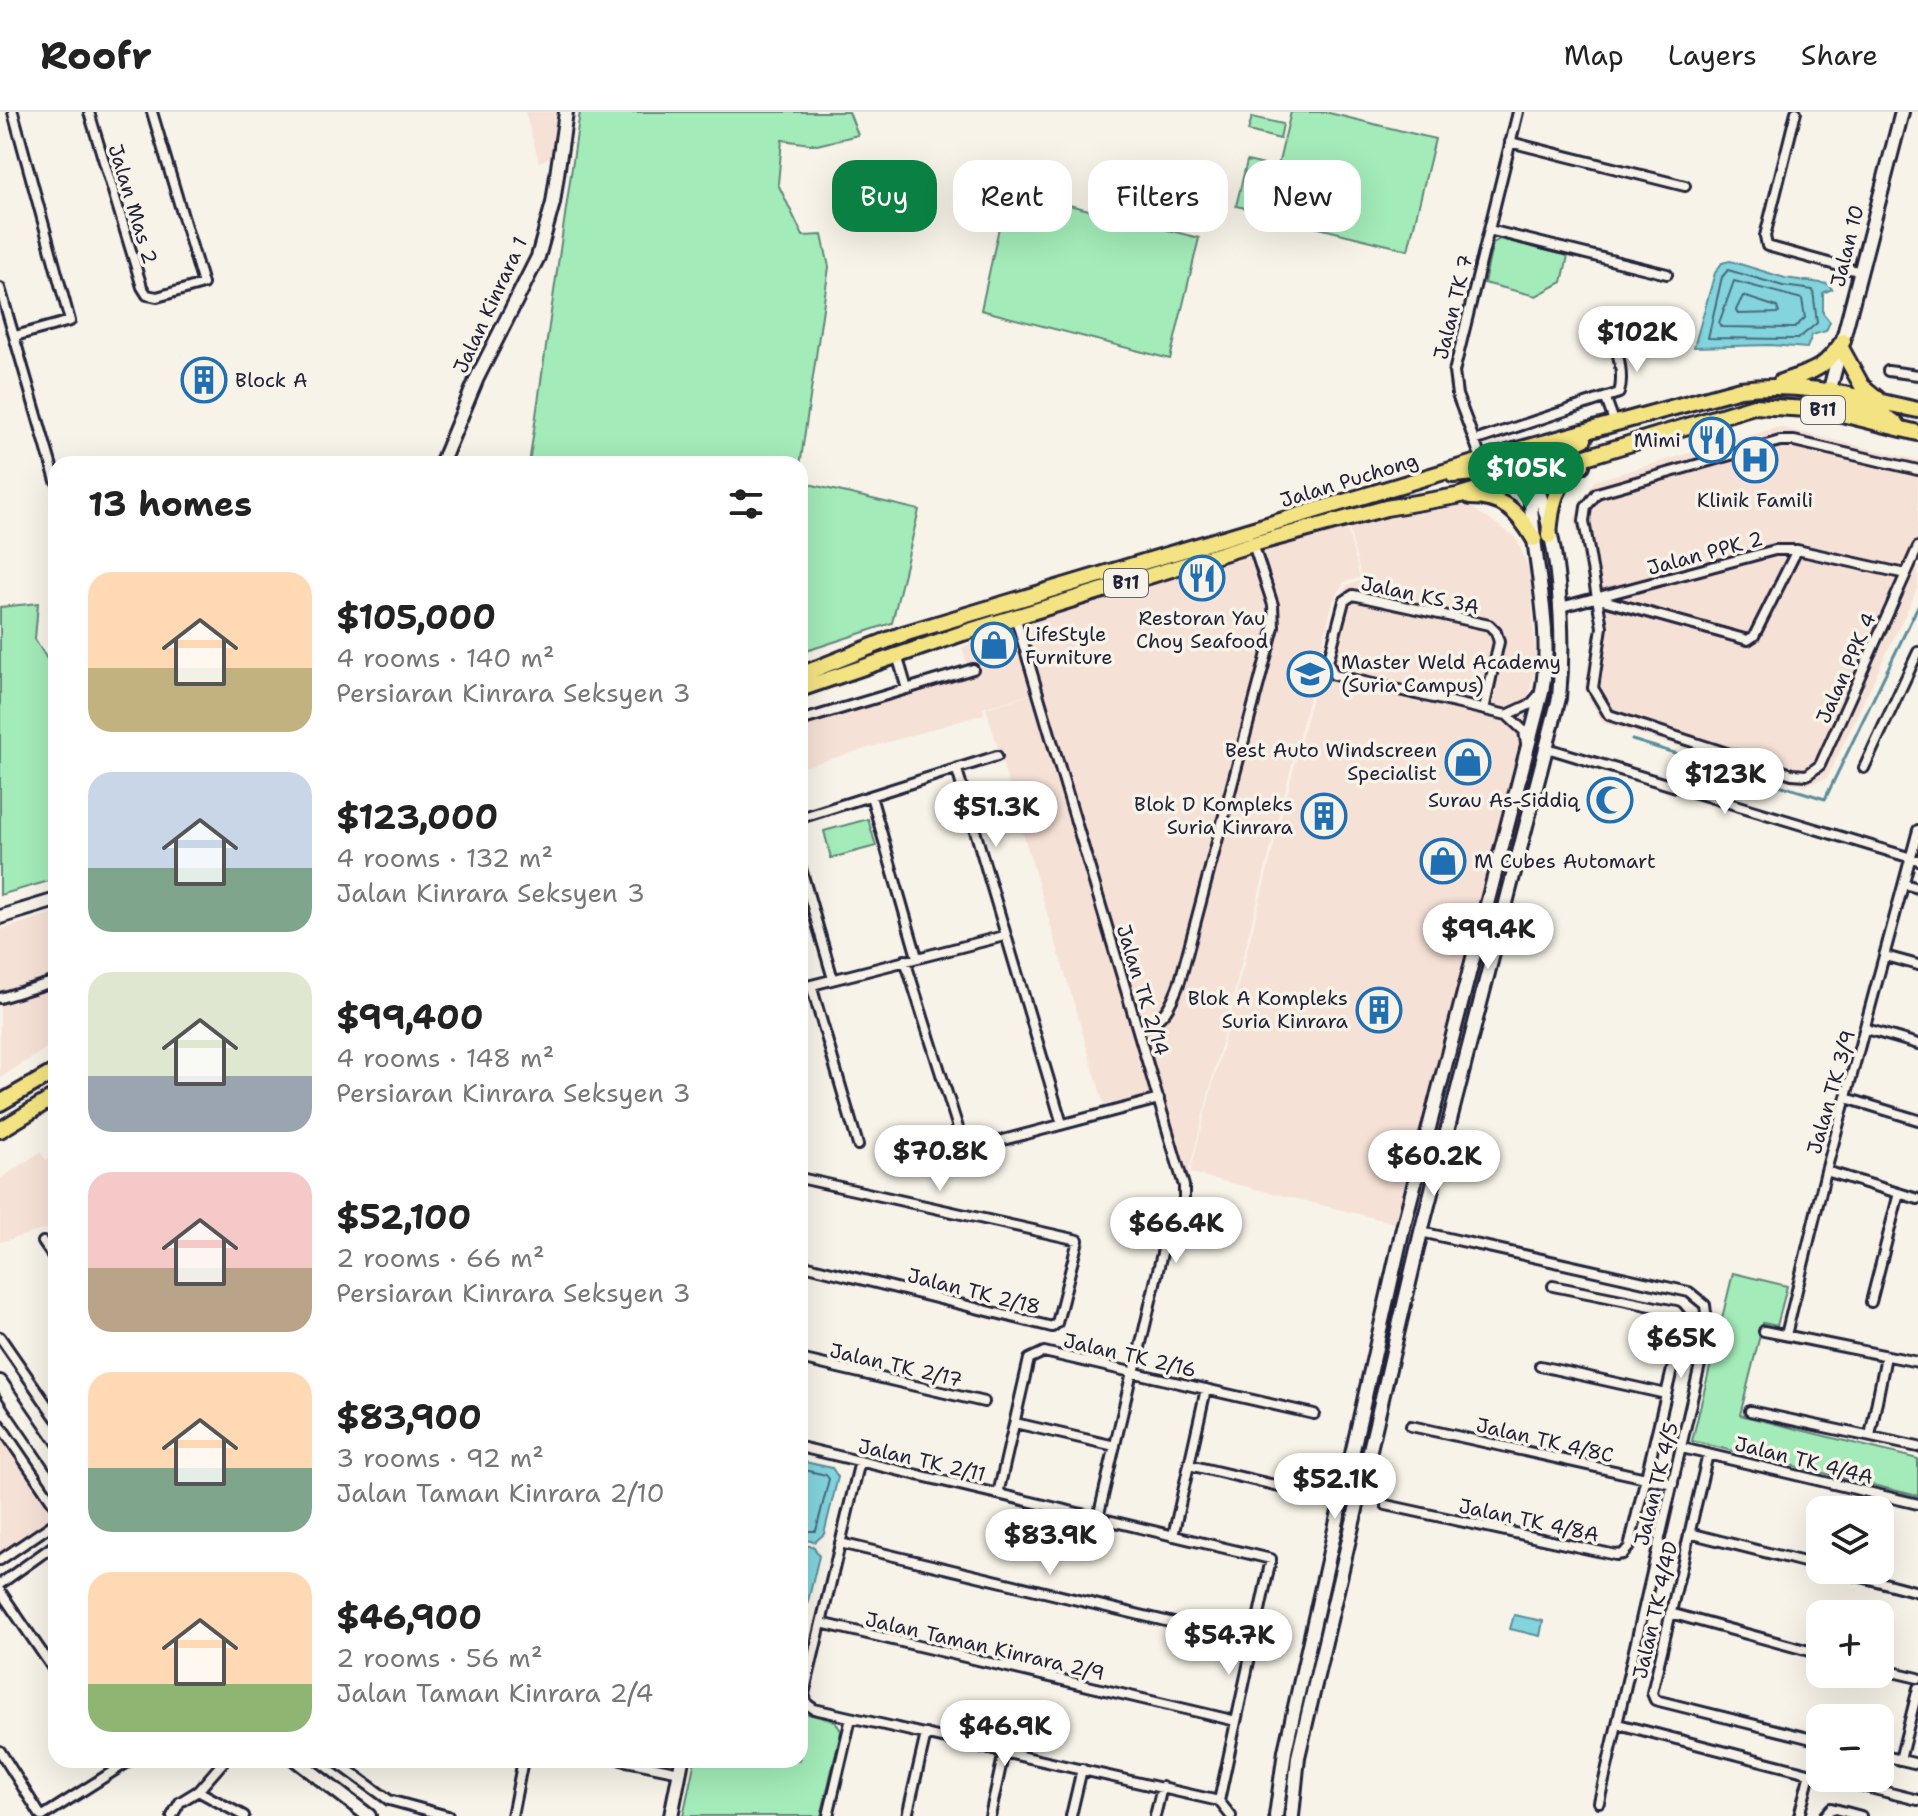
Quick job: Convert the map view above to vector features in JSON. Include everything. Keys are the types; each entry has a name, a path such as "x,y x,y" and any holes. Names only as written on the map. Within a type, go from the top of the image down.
{"main road":[{"name":"Jalan Kinrara 1","path":"444,456 482,366 538,257 553,203 566,112"},
{"name":"Jalan 10","path":"1830,389 1902,112"},
{"path":"1773,384 1816,371 1829,362 1842,344 1862,386 1877,398 1896,405"},
{"name":"Jalan Puchong","path":"808,672 903,634 1482,461 1740,389 1773,384 1830,389 1918,410"},
{"path":"1754,406 1771,397 1813,396 1830,389 1845,404 1886,414 1901,430"},
{"name":"Jalan Puchong","path":"808,686 1015,616 1253,544 1386,508 1457,496 1754,406 1826,410 1918,433"},
{"path":"1531,475 1540,460 1610,425"},
{"path":"1542,538 1553,500 1564,478 1603,453"},
{"path":"1441,474 1508,470 1531,475"},
{"path":"1276,1816 1285,1751 1403,1228 1420,1174 1542,692 1546,657 1542,496 1531,475"},
{"path":"1292,1816 1298,1757 1421,1232 1547,748 1560,686 1561,607 1542,538 1510,506 1485,497 1457,496"},
{"path":"0,917 48,902"},
{"path":"0,1103 48,1077"},
{"path":"0,1130 48,1101"},
{"path":"1420,1174 1413,1220 1421,1232"},
{"path":"1386,1307 1405,1250 1421,1232"},
{"path":"0,1382 48,1452"},
{"path":"306,1768 369,1816"},
{"path":"671,1816 681,1768"}],"street":[{"path":"13,112 70,321 15,336"},
{"name":"Jalan Mas 2","path":"89,112 144,292 157,297 203,284 152,112"},
{"name":"Jalan TK 7","path":"1482,461 1457,395 1454,372 1518,112"},
{"path":"1796,112 1765,236 1767,246 1861,272"},
{"path":"1510,142 1685,186"},
{"path":"1489,230 1667,274"},
{"path":"0,288 49,456"},
{"path":"1474,441 1619,393 1622,382 1613,339 1608,333"},
{"path":"1888,371 1918,375"},
{"path":"1606,399 1610,425"},
{"name":"Jalan PPK 4","path":"1918,470 1794,441 1780,441 1603,490 1586,507 1584,521 1602,627 1593,688 1609,715 1727,758 1800,776 1820,765 1918,547"},
{"path":"1139,1030 1156,1023 1171,1007 1180,981 1274,627 1273,605 1253,544"},
{"name":"Jalan PPK 2","path":"1561,607 1775,550 1797,550 1906,574"},
{"path":"1598,599 1748,640 1754,636 1797,550"},
{"name":"Jalan KS 3A","path":"1484,710 1499,642 1496,632 1489,625 1353,595 1344,601 1328,662 1334,675 1484,710 1507,715"},
{"name":"Jalan TK 2/14","path":"1015,616 1184,1186 1184,1199 1169,1227 1098,1518"},
{"path":"1864,768 1918,652"},
{"path":"897,654 907,689"},
{"path":"808,719 973,669"},
{"path":"1542,692 1531,704 1507,715 1524,731 1527,756 1547,748 1717,792 1914,858"},
{"path":"1534,728 1547,748"},
{"path":"808,816 997,756"},
{"path":"1717,792 1727,758"},
{"path":"957,770 1062,1124"},
{"path":"871,796 917,957"},
{"name":"Jalan TK 3/9","path":"1786,1335 1826,1171 1904,884 1914,858 1918,830"},
{"path":"1904,884 1918,888"},
{"path":"808,893 833,979"},
{"path":"808,986 1004,936"},
{"path":"1885,956 1918,965"},
{"path":"905,960 960,1144 969,1149 1159,1099"},
{"path":"0,998 48,983"},
{"path":"811,985 858,1145"},
{"path":"1866,1029 1918,1044"},
{"path":"41,1082 48,1072"},
{"path":"1846,1098 1918,1120"},
{"path":"1826,1171 1918,1199"},
{"name":"Jalan TK 2/18","path":"808,1180 1078,1240 1057,1323 1052,1327 808,1266"},
{"path":"1871,1302 1899,1193"},
{"name":"Jalan TK 4/5","path":"1421,1232 1689,1292 1705,1305 1708,1330 1599,1802"},
{"path":"43,1242 48,1249"},
{"name":"Jalan TK 4/8A","path":"1386,1505 1616,1555 1623,1554 1629,1547 1682,1323 1676,1311 1553,1286"},
{"path":"1764,1331 1918,1362"},
{"path":"0,1337 48,1406"},
{"name":"Jalan TK 2/16","path":"998,1494 1029,1359 1035,1353 1044,1352 1314,1414"},
{"path":"1870,1436 1886,1356"},
{"name":"Jalan TK 2/17","path":"808,1361 984,1402"},
{"path":"1540,1366 1666,1394"},
{"path":"1173,1536 1206,1389"},
{"path":"1750,1411 1918,1447"},
{"path":"1015,1423 1115,1446"},
{"path":"0,1425 48,1495"},
{"name":"Jalan TK 4/8C","path":"1411,1426 1673,1484"},
{"name":"Jalan TK 4/4A","path":"1682,1448 1918,1504"},
{"name":"Jalan TK 2/11","path":"808,1449 1271,1559 1253,1642"},
{"name":"Jalan TK 4/4D","path":"1708,1454 1652,1693 1655,1700 1806,1738"},
{"path":"808,1677 860,1461"},
{"path":"1189,1465 1296,1490"},
{"path":"0,1560 48,1527"},
{"path":"1689,1533 1806,1562"},
{"path":"840,1543 1253,1642 1219,1801"},
{"path":"0,1584 48,1550"},
{"path":"1888,1584 1918,1592"},
{"path":"0,1591 48,1661"},
{"path":"1670,1613 1806,1650"},
{"name":"Jalan Taman Kinrara 2/9","path":"821,1623 1236,1721"},
{"path":"1894,1672 1918,1678"},
{"path":"1900,1760 1918,1688"},
{"path":"808,1705 851,1718 1219,1801 1231,1816"},
{"path":"828,1816 851,1718"},
{"path":"1618,1724 1806,1772"},
{"path":"907,1816 926,1734"},
{"path":"0,1751 42,1816 110,1768"},
{"path":"990,1816 1004,1752"},
{"path":"1894,1758 1918,1764"},
{"path":"172,1816 180,1802 198,1791 218,1768"},
{"path":"345,1768 389,1800 448,1816"},
{"path":"512,1816 521,1768"},
{"path":"1071,1816 1082,1769"},
{"path":"1155,1816 1162,1787"},
{"path":"1799,1816 1806,1789"},
{"path":"198,1791 244,1816"},
{"path":"1886,1792 1918,1800"},
{"path":"1824,1816 1831,1808 1861,1816"}],"shaded area":[{"path":"525,112 556,112 553,156 539,162"},
{"path":"1779,427 1918,460 1918,587 1827,778 1805,786 1603,723 1584,689 1596,625 1574,519 1594,481"},
{"path":"1467,505 1516,537 1530,573 1536,662 1512,781 1395,1223 1190,1173 1336,603 1347,585 1362,581 1349,528"},
{"path":"1347,528 1360,578 1344,582 1333,602 1188,1175 1162,1092 1104,1105 986,708 1039,692 1019,622"},
{"path":"1014,630 1034,693 983,708 984,714 808,766 808,722 970,673 962,647"},
{"path":"48,915 48,1047 0,1078 0,930"},
{"path":"40,1152 48,1159 48,1228 0,1242 0,1179"},
{"path":"0,1432 48,1504 48,1522 0,1555"}],"green space":[{"path":"580,112 849,112 858,135 817,145 782,140 778,184 803,236 822,235 829,267 801,456 530,456"},
{"path":"1291,112 1325,112 1435,139 1408,250 1335,232 1361,232 1361,160 1279,160"},
{"path":"1252,117 1283,124 1280,139 1248,131"},
{"path":"1244,173 1244,208 1236,206"},
{"path":"1072,206 1088,210 1088,232 1175,232 1199,238 1170,359 981,310 998,232 1072,232"},
{"path":"1500,239 1568,256 1562,282 1536,296 1484,283 1493,243"},
{"path":"808,484 919,510 892,623 808,650"},
{"path":"38,603 35,639 48,661 48,881 0,895 0,607"},
{"path":"868,819 876,846 831,858 824,831"},
{"path":"1733,1273 1787,1286 1777,1326 1763,1323 1740,1415 1918,1459 1918,1496 1692,1441"},
{"path":"808,1714 835,1721 841,1731 821,1816 683,1816 693,1768 808,1768"}],"water":[{"path":"1730,261 1785,278 1828,284 1832,289 1823,293 1823,313 1830,322 1826,331 1812,335 1807,348 1770,345 1694,347 1715,273 1722,263"},
{"path":"808,1463 832,1468 838,1477 824,1534 815,1542 808,1541"},
{"path":"808,1546 814,1547 819,1556 808,1601"},
{"path":"1514,1615 1543,1621 1540,1636 1510,1629"}],"waterway":[{"path":"1632,740 1825,799 1918,606"}],"place":[{"name":"Block A","path":"204,380"},
{"name":"Mimi","path":"1712,440"},
{"name":"Klinik Famili","path":"1755,460"},
{"name":"Restoran Yau Choy Seafood","path":"1202,578"},
{"name":"LifeStyle Furniture","path":"994,645"},
{"name":"Master Weld Academy (Suria Campus)","path":"1310,674"},
{"name":"Best Auto Windscreen Specialist","path":"1468,762"},
{"name":"Surau As-Siddiq","path":"1610,800"},
{"name":"Blok D Kompleks Suria Kinrara","path":"1324,816"},
{"name":"M Cubes Automart","path":"1443,861"},
{"name":"Blok A Kompleks Suria Kinrara","path":"1379,1010"}]}
